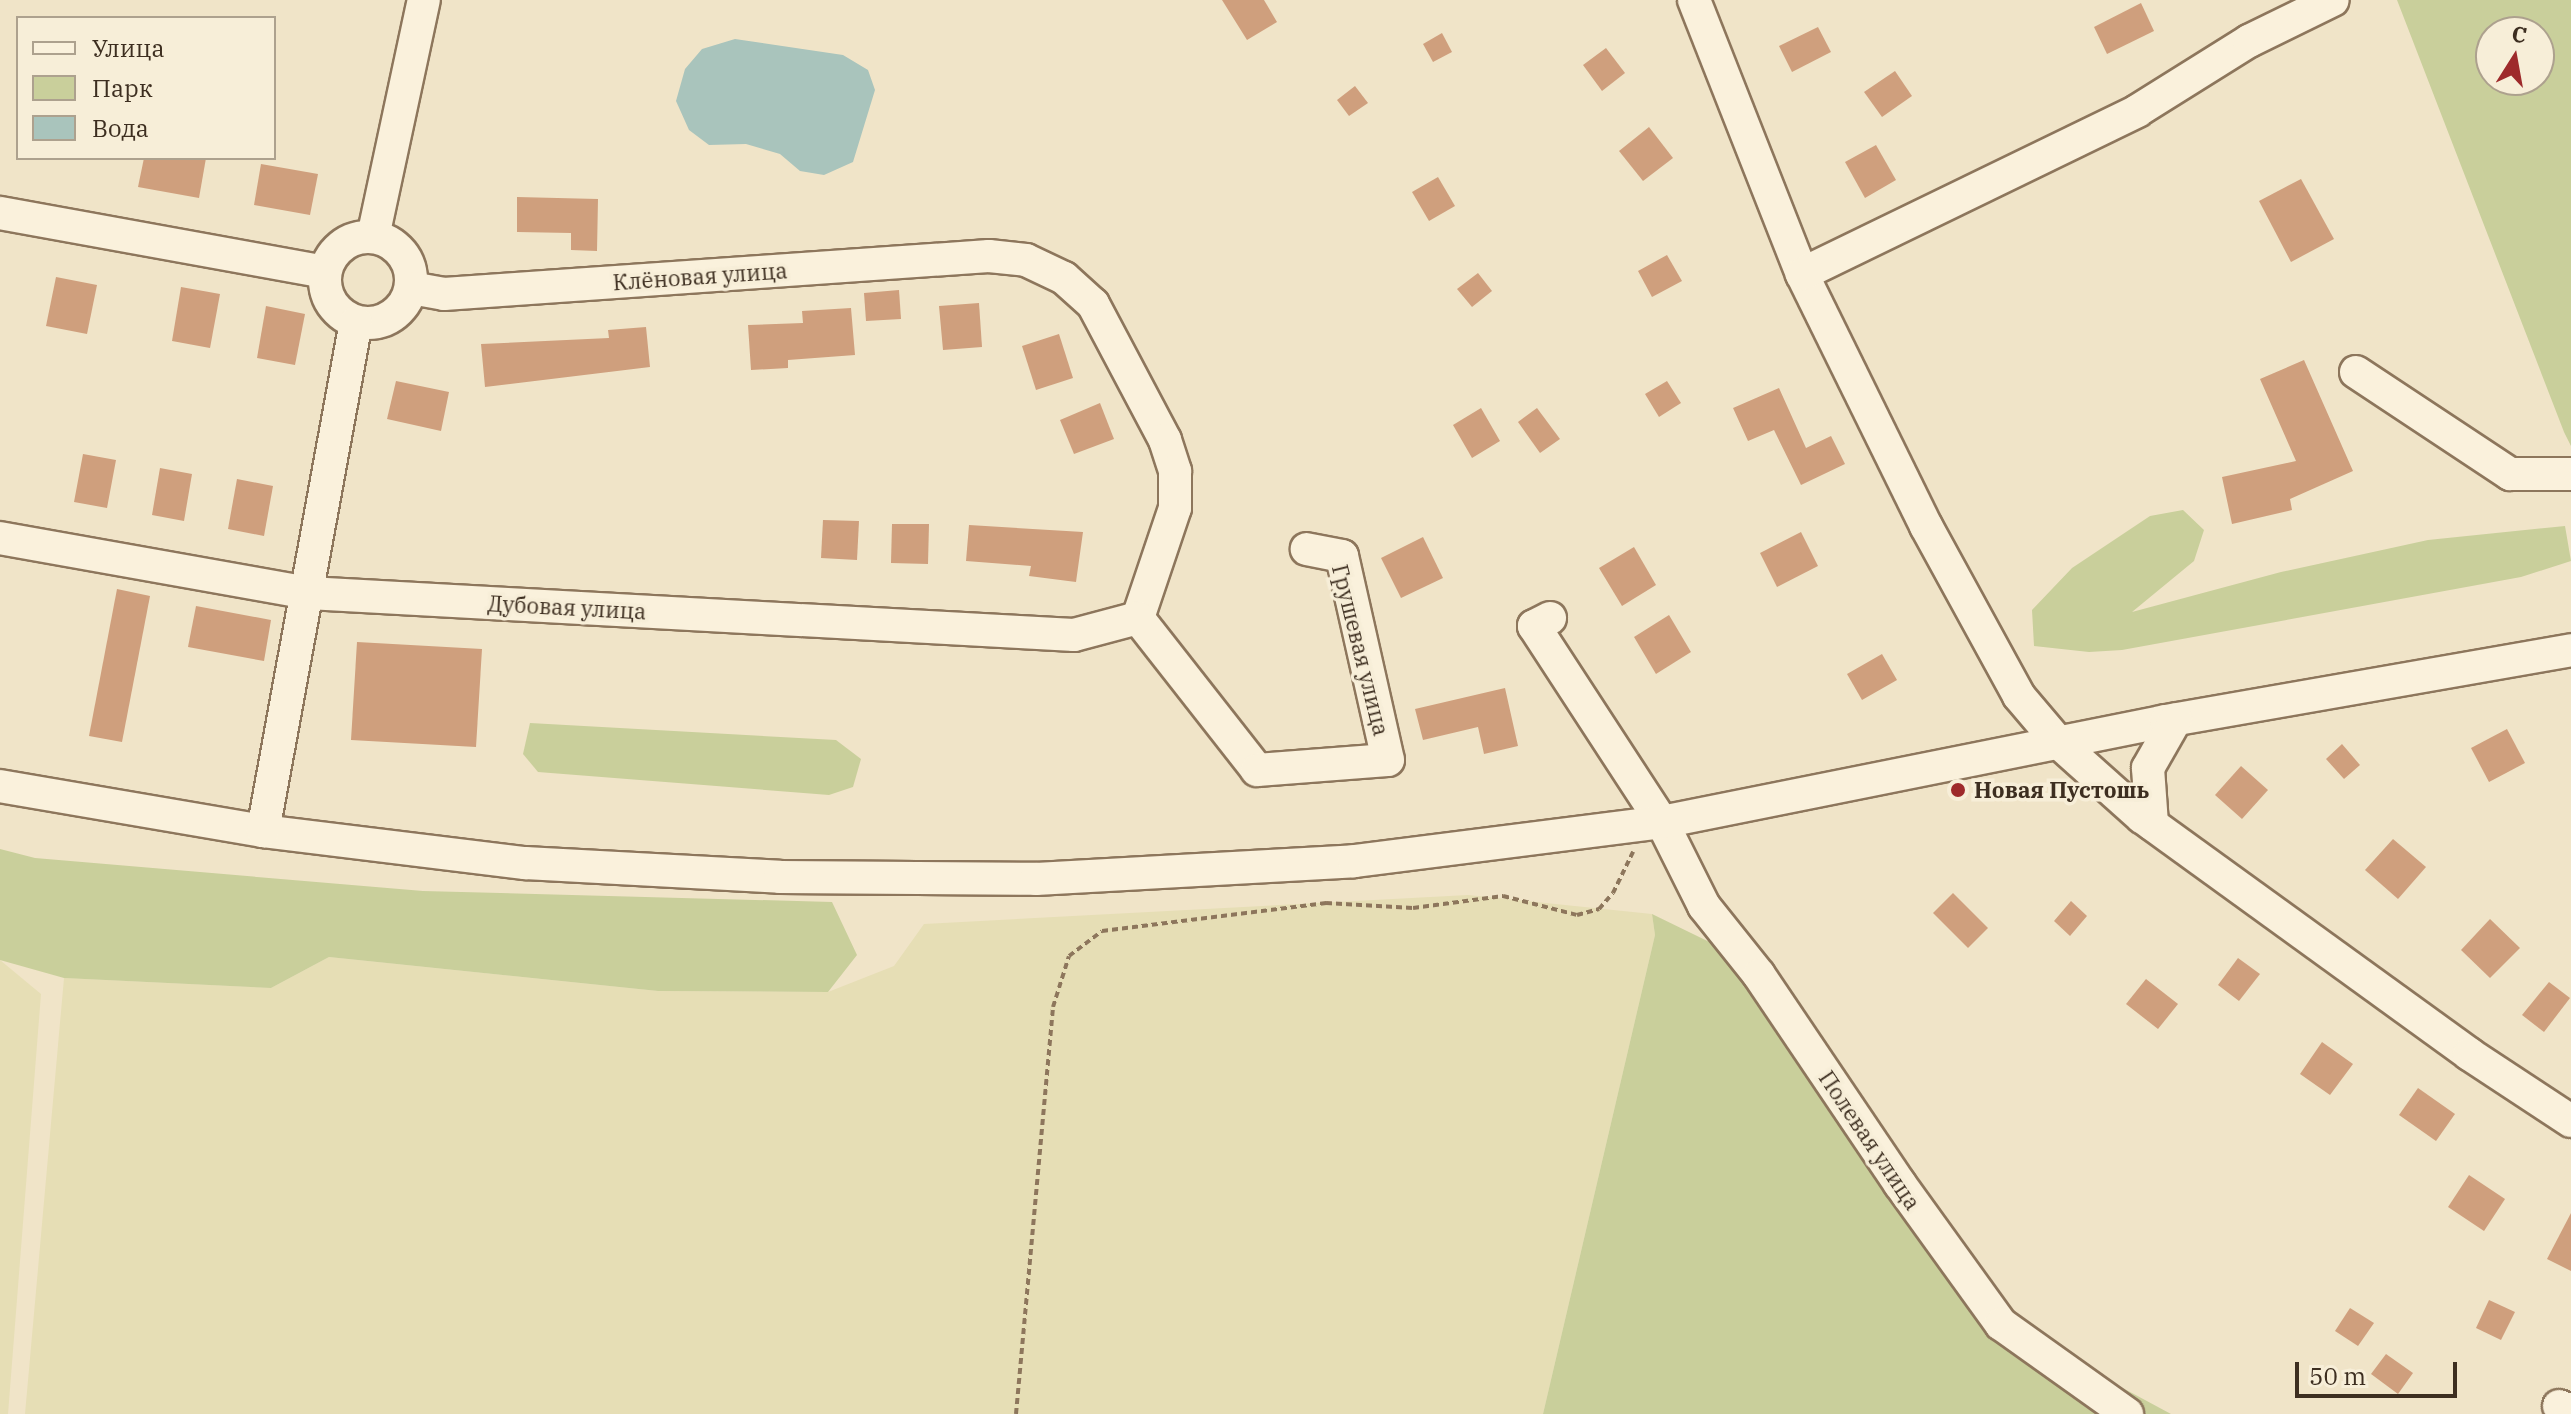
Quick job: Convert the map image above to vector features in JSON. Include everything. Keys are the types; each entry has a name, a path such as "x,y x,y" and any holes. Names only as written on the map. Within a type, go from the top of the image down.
{"street":[{"path":"373,237 424,0"},
{"path":"1694,0 1802,274 1926,526 2019,696 2058,742 2152,824 2456,1045 2571,1121"},
{"path":"1802,274 2137,111 2249,41 2333,0"},
{"path":"0,213 325,272"},
{"path":"373,237 403,254 411,288 391,317 356,322 331,303 325,272 342,245 373,237"},
{"name":"Клёновая улица","path":"411,288 444,294 989,256 1026,260 1064,278 1093,304 1165,440 1175,471 1175,508 1138,618"},
{"path":"263,831 356,322"},
{"path":"2356,372 2510,474 2571,474"},
{"name":"Дубовая улица","path":"0,538 308,593 1074,635 1138,618"},
{"name":"Грушевая улица","path":"1138,618 1257,770 1388,760 1342,556 1307,549"},
{"name":"Полевая улица","path":"1550,618 1534,626 1704,906 1759,975 2001,1324 2127,1414"},
{"path":"0,786 263,831 541,864 780,877 1036,879 1354,861 1654,823 2176,719 2571,650"},
{"path":"2152,824 2148,768 2176,719"}],"path":[{"path":"1016,1414 1053,1007 1069,956 1102,931 1326,903 1413,908 1503,896 1577,915 1599,909 1613,893 1654,823"}],"shaded area":[{"path":"1468,895 1652,914 1655,935 1543,1414 25,1414 64,978 271,988 329,957 658,991 828,992 894,966 924,924"},
{"path":"0,960 41,994 8,1414 0,1414"}],"green space":[{"path":"2397,0 2571,0 2571,446 2564,432"},
{"path":"2183,510 2204,530 2194,561 2132,612 2281,572 2428,540 2565,526 2571,561 2521,577 2122,650 2089,652 2034,646 2032,610 2072,568 2150,516"},
{"path":"530,723 836,740 861,759 853,787 829,795 538,772 523,754"},
{"path":"0,849 35,858 423,891 832,902 857,955 828,992 658,991 329,957 271,988 64,978 0,960"},
{"path":"1652,914 1732,953 2013,1329 2171,1414 1543,1414 1655,935"}],"water":[{"path":"735,39 843,55 868,70 875,90 853,162 824,175 800,171 780,154 746,144 709,145 689,130 676,101 685,69 702,49"}],"building":[{"path":"1222,0 1264,0 1277,22 1247,40"},
{"path":"2141,3 2154,31 2107,54 2094,27"},
{"path":"1818,27 1831,52 1792,72 1779,46"},
{"path":"1442,33 1452,52 1433,62 1423,44"},
{"path":"1606,48 1625,73 1602,91 1583,65"},
{"path":"1895,71 1912,96 1882,117 1864,92"},
{"path":"1355,86 1368,103 1349,116 1337,100"},
{"path":"1649,127 1673,158 1643,181 1619,151"},
{"path":"1876,145 1896,180 1865,198 1845,162"},
{"path":"144,160 206,160 199,198 138,187"},
{"path":"261,164 318,174 310,215 254,205"},
{"path":"1438,177 1455,206 1429,221 1412,192"},
{"path":"2301,179 2334,239 2291,262 2259,201"},
{"path":"517,197 598,199 597,251 571,250 571,233 517,232"},
{"path":"1667,255 1682,281 1652,297 1638,271"},
{"path":"1478,273 1492,291 1472,307 1457,289"},
{"path":"56,277 97,285 87,334 46,326"},
{"path":"181,287 220,294 210,348 172,341"},
{"path":"899,290 901,319 866,321 864,293"},
{"path":"979,303 982,347 943,350 939,306"},
{"path":"266,306 305,314 295,365 257,358"},
{"path":"851,308 855,355 788,360 788,368 751,370 748,325 803,323 802,311"},
{"path":"646,327 650,367 485,387 481,344 609,338 608,330"},
{"path":"1059,334 1073,378 1036,390 1022,346"},
{"path":"2304,360 2353,471 2290,499 2292,510 2232,524 2222,477 2296,461 2260,379"},
{"path":"396,381 449,392 441,431 387,419"},
{"path":"1667,381 1681,403 1659,417 1645,394"},
{"path":"1779,388 1806,448 1831,436 1845,464 1801,485 1774,430 1748,441 1733,408"},
{"path":"1100,403 1114,439 1074,454 1060,420"},
{"path":"1481,408 1500,441 1472,458 1453,425"},
{"path":"1537,408 1560,439 1540,453 1518,422"},
{"path":"83,454 116,460 107,508 74,502"},
{"path":"160,468 192,474 184,521 152,515"},
{"path":"237,479 273,486 264,536 228,529"},
{"path":"823,520 859,521 857,560 821,558"},
{"path":"892,524 929,524 928,564 891,563"},
{"path":"969,525 1083,532 1076,582 1029,576 1031,566 966,561"},
{"path":"1801,532 1818,566 1777,587 1760,553"},
{"path":"1423,537 1443,578 1401,598 1381,558"},
{"path":"1634,547 1656,585 1622,606 1599,568"},
{"path":"117,589 150,596 122,742 89,736"},
{"path":"196,606 271,620 264,661 188,647"},
{"path":"1669,615 1691,652 1656,674 1634,637"},
{"path":"357,642 482,649 476,747 351,740"},
{"path":"1882,654 1897,680 1862,700 1847,674"},
{"path":"1505,688 1518,746 1484,754 1478,727 1423,740 1415,709"},
{"path":"2507,729 2525,763 2489,782 2471,748"},
{"path":"2342,744 2360,765 2344,779 2326,759"},
{"path":"2241,766 2268,790 2242,819 2215,795"},
{"path":"2393,839 2426,867 2398,899 2365,870"},
{"path":"1953,893 1988,928 1968,948 1933,913"},
{"path":"2071,901 2087,916 2070,936 2054,921"},
{"path":"2490,919 2520,948 2490,978 2461,950"},
{"path":"2238,958 2260,974 2239,1001 2218,985"},
{"path":"2146,979 2178,1004 2158,1029 2126,1004"},
{"path":"2549,982 2570,998 2544,1032 2522,1015"},
{"path":"2322,1042 2353,1064 2330,1095 2300,1074"},
{"path":"2418,1088 2455,1114 2436,1141 2399,1115"},
{"path":"2469,1175 2505,1199 2484,1231 2448,1207"},
{"path":"2571,1213 2571,1271 2547,1259"},
{"path":"2489,1300 2515,1312 2501,1340 2476,1328"},
{"path":"2350,1308 2374,1323 2358,1346 2335,1331"},
{"path":"2386,1354 2413,1373 2398,1394 2371,1374"}],"place":[{"name":"Новая Пустошь","path":"1958,790"}]}
